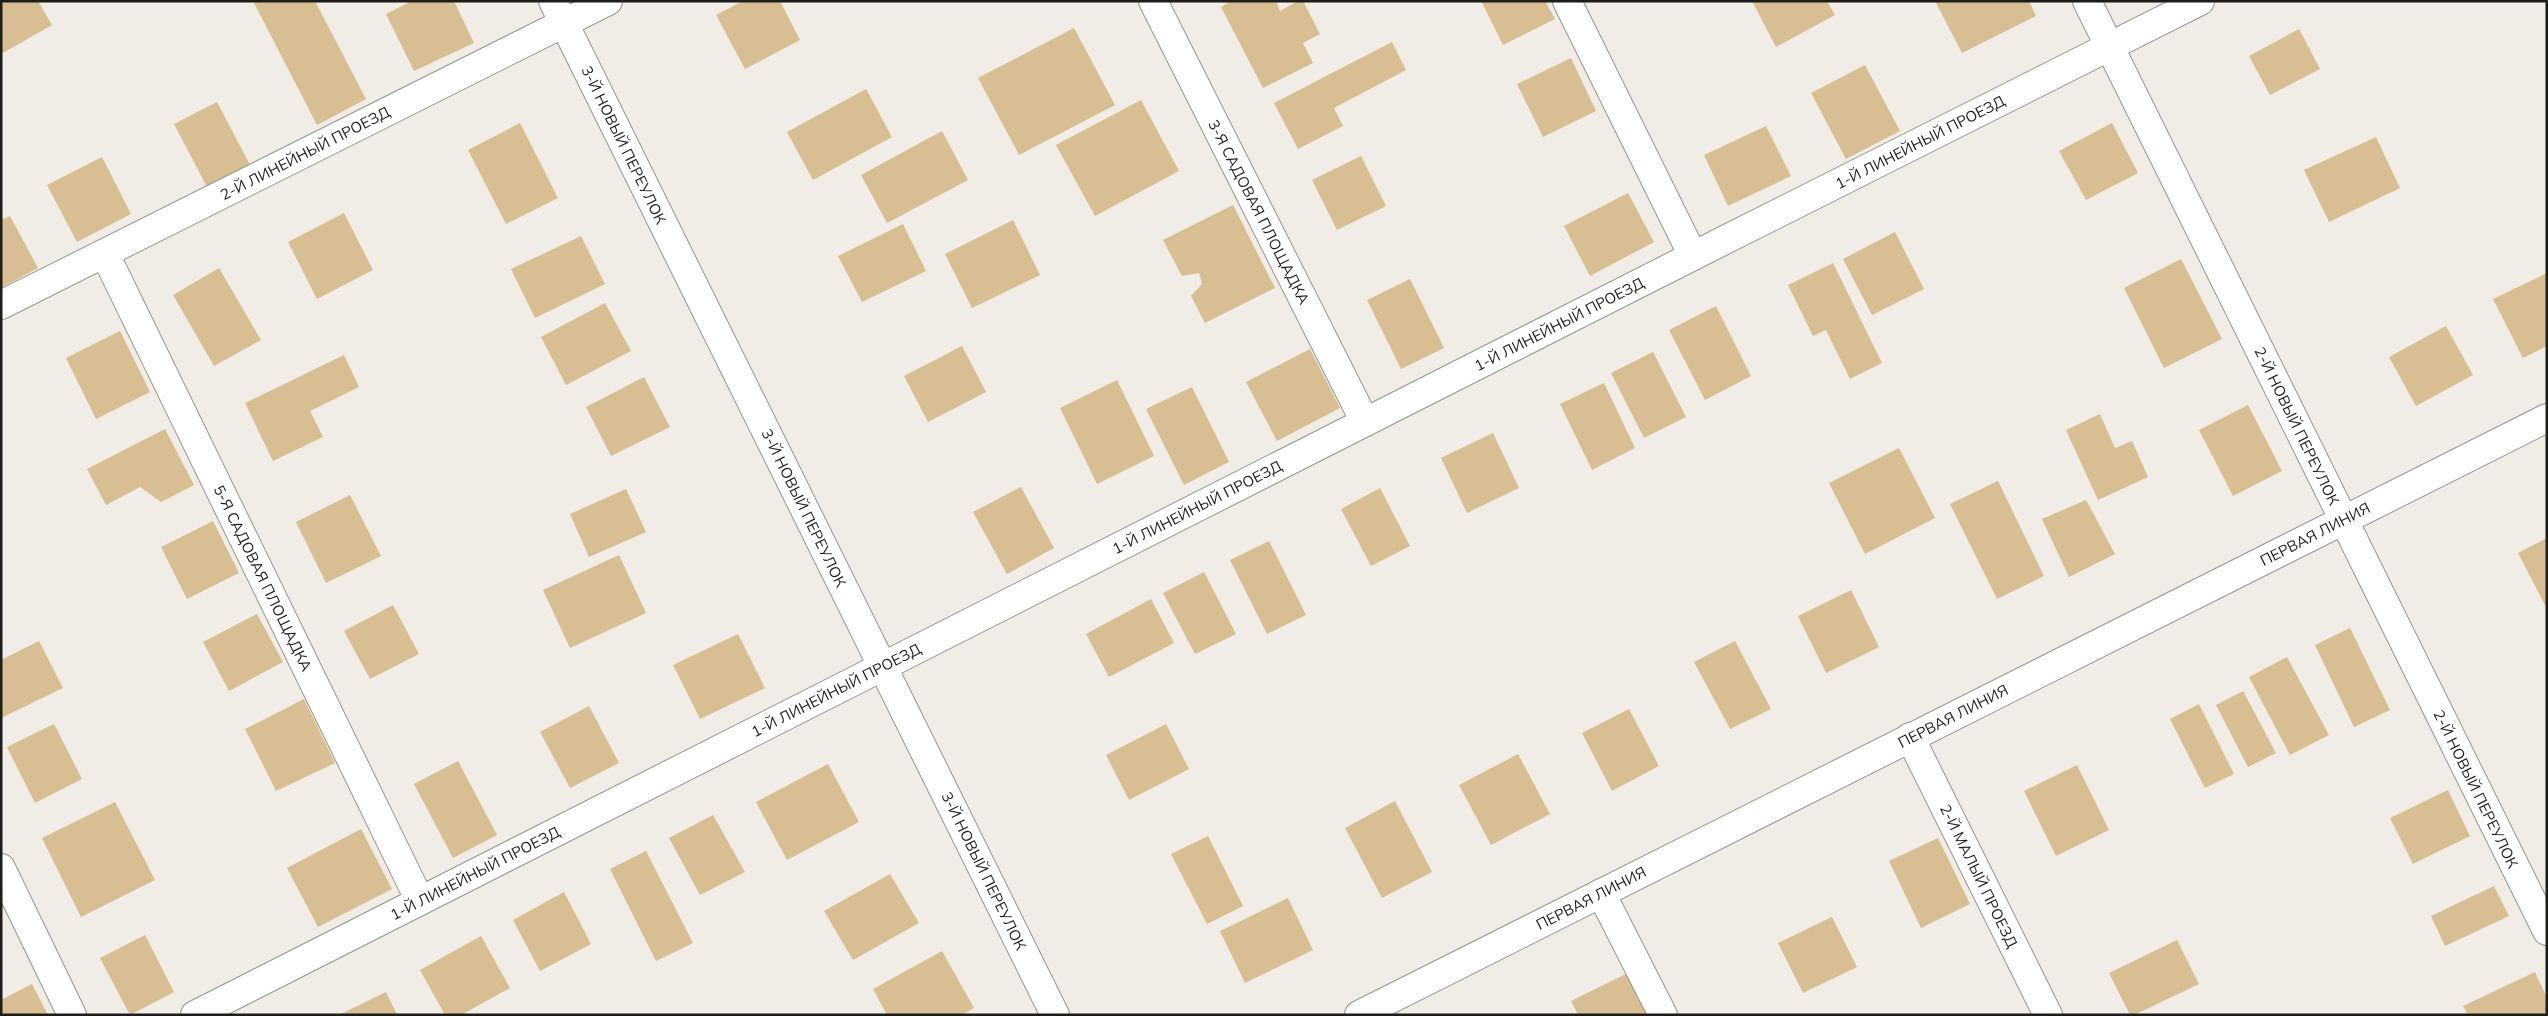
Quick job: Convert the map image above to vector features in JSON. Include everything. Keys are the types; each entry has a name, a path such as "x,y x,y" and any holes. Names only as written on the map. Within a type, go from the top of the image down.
{"street":[{"name":"2-Й ЛИНЕЙНЫЙ ПРОЕЗД","path":"1,306 105,254 558,12 608,1"},
{"name":"3-Я САДОВАЯ ПЛОЩАДКА","path":"1153,1 1365,422"},
{"path":"1567,1 1693,256"},
{"name":"2-Й НОВЫЙ ПЕРЕУЛОК","path":"2087,1 2547,931"},
{"name":"1-Й ЛИНЕЙНЫЙ ПРОЕЗД","path":"195,1015 2200,1"},
{"name":"3-Й НОВЫЙ ПЕРЕУЛОК","path":"558,12 1055,1015"},
{"name":"5-Я САДОВАЯ ПЛОЩАДКА","path":"105,254 420,902"},
{"name":"ПЕРВАЯ ЛИНИЯ","path":"1359,1015 2547,418"},
{"name":"2-Й МАЛЫЙ ПРОЕЗД","path":"1910,738 2048,1015"},
{"path":"1,868 72,1015"},
{"path":"1601,893 1663,1015"}],"building":[{"path":"1,1 38,1 52,25 1,54"},
{"path":"253,1 315,1 366,99 317,125"},
{"path":"407,1 454,1 474,43 414,71 386,14 408,3"},
{"path":"743,1 780,1 800,40 745,69 716,15"},
{"path":"1231,1 1276,1 1280,11 1298,1 1303,1 1320,34 1303,43 1313,63 1263,88 1221,7"},
{"path":"1481,1 1545,1 1555,19 1503,45"},
{"path":"1752,1 1827,1 1835,15 1776,47"},
{"path":"1935,1 2029,1 2036,16 1962,53"},
{"path":"1074,28 1115,105 1019,155 978,78"},
{"path":"2299,29 2320,69 2270,95 2249,56"},
{"path":"1392,42 1406,70 1334,108 1343,126 1298,149 1274,103"},
{"path":"1571,58 1596,111 1543,137 1517,84"},
{"path":"1865,65 1900,131 1846,159 1811,93"},
{"path":"866,89 892,137 813,180 787,132"},
{"path":"1141,100 1179,171 1095,216 1056,145"},
{"path":"217,102 250,165 207,187 174,124"},
{"path":"520,123 558,198 506,224 468,150"},
{"path":"2112,123 2138,173 2086,200 2059,151"},
{"path":"1766,126 1791,176 1728,206 1704,155"},
{"path":"942,131 968,180 887,223 861,175"},
{"path":"2376,137 2400,188 2329,222 2304,170"},
{"path":"1361,156 1386,206 1337,230 1312,180"},
{"path":"102,157 131,214 77,242 47,185"},
{"path":"1628,193 1654,242 1590,276 1564,226"},
{"path":"1233,205 1275,288 1205,323 1191,296 1202,284 1199,273 1182,276 1163,240"},
{"path":"344,213 373,270 317,299 288,242"},
{"path":"10,216 38,268 1,288 1,220"},
{"path":"1013,220 1040,275 972,308 945,254"},
{"path":"903,224 926,271 862,302 838,256"},
{"path":"1895,232 1924,289 1872,315 1843,259"},
{"path":"581,236 605,284 535,318 511,269"},
{"path":"2181,259 2222,339 2164,368 2124,288"},
{"path":"1833,263 1882,363 1850,379 1826,330 1813,336 1788,285"},
{"path":"219,268 261,340 214,366 173,295"},
{"path":"2547,273 2547,346 2523,358 2493,299"},
{"path":"1410,279 1444,348 1401,369 1367,300"},
{"path":"605,303 631,351 566,385 541,337"},
{"path":"1716,306 1751,376 1705,400 1669,330"},
{"path":"2446,326 2473,375 2416,406 2389,357"},
{"path":"120,331 150,392 96,419 66,358"},
{"path":"962,346 986,392 928,422 904,376"},
{"path":"1310,349 1340,408 1277,441 1246,382"},
{"path":"1653,352 1686,417 1644,438 1611,373"},
{"path":"344,355 359,387 310,411 323,437 273,461 245,403"},
{"path":"644,377 670,427 611,456 586,407"},
{"path":"1117,380 1154,456 1097,484 1060,408"},
{"path":"1604,383 1635,448 1592,470 1560,404"},
{"path":"1192,387 1229,462 1184,485 1146,409"},
{"path":"2248,405 2282,471 2233,496 2199,430"},
{"path":"2100,414 2115,448 2132,441 2148,477 2098,500 2066,430"},
{"path":"165,429 194,485 161,502 140,487 106,505 87,469"},
{"path":"1493,433 1519,488 1467,513 1441,458"},
{"path":"1899,448 1935,518 1865,554 1829,483"},
{"path":"1998,481 2044,576 1997,599 1950,504"},
{"path":"1021,487 1054,548 1007,574 973,512"},
{"path":"1380,488 1410,546 1371,566 1341,509"},
{"path":"626,489 646,532 589,557 570,514"},
{"path":"350,495 381,556 326,583 296,522"},
{"path":"2086,500 2115,554 2069,577 2042,519"},
{"path":"213,521 239,573 187,599 161,547"},
{"path":"2547,538 2547,609 2518,553"},
{"path":"1269,541 1306,615 1267,634 1230,560"},
{"path":"619,555 646,613 570,648 543,590"},
{"path":"1204,572 1236,634 1195,654 1163,593"},
{"path":"1851,590 1879,647 1826,673 1798,616"},
{"path":"1151,599 1174,643 1109,677 1086,634"},
{"path":"393,605 419,654 370,679 344,631"},
{"path":"257,614 283,662 229,691 203,642"},
{"path":"2350,628 2390,710 2354,727 2315,645"},
{"path":"738,634 765,688 700,719 673,665"},
{"path":"39,641 63,688 1,718 1,660"},
{"path":"1735,641 1771,709 1730,729 1694,662"},
{"path":"2287,657 2329,735 2290,755 2249,677"},
{"path":"2243,691 2276,753 2248,767 2216,705"},
{"path":"304,699 335,763 276,791 245,729"},
{"path":"2199,704 2234,774 2205,788 2170,719"},
{"path":"589,706 619,763 570,788 540,732"},
{"path":"1629,709 1659,766 1612,791 1582,733"},
{"path":"54,724 82,779 35,803 7,747"},
{"path":"1166,724 1189,769 1129,800 1106,755"},
{"path":"1518,754 1550,814 1491,845 1459,785"},
{"path":"458,761 497,835 453,858 414,784"},
{"path":"828,764 859,822 787,860 756,802"},
{"path":"2077,765 2109,830 2056,856 2024,791"},
{"path":"2448,790 2470,836 2413,864 2390,818"},
{"path":"1395,801 1432,872 1382,898 1345,828"},
{"path":"115,802 155,880 81,917 42,838"},
{"path":"713,815 745,872 700,895 669,838"},
{"path":"361,829 392,889 318,927 287,868"},
{"path":"1208,836 1243,906 1207,924 1171,854"},
{"path":"1938,838 1970,904 1921,928 1889,861"},
{"path":"646,851 693,943 656,961 610,869"},
{"path":"890,874 919,923 853,960 824,911"},
{"path":"2494,886 2509,916 2445,946 2431,916"},
{"path":"564,892 591,944 540,971 513,920"},
{"path":"1288,898 1313,950 1245,983 1220,931"},
{"path":"1832,917 1857,967 1803,993 1778,943"},
{"path":"145,935 174,992 130,1015 100,958"},
{"path":"481,936 510,988 461,1015 445,1015 420,970"},
{"path":"2177,940 2199,984 2134,1015 2130,1015 2109,973"},
{"path":"942,951 974,1008 962,1015 887,1015 873,989"},
{"path":"1630,972 1651,1015 1578,1015 1571,1001"},
{"path":"2535,972 2547,998 2547,1015 2468,1015 2463,1006"},
{"path":"32,984 48,1015 1,1015 1,1000"},
{"path":"386,992 397,1015 339,1015"}]}
